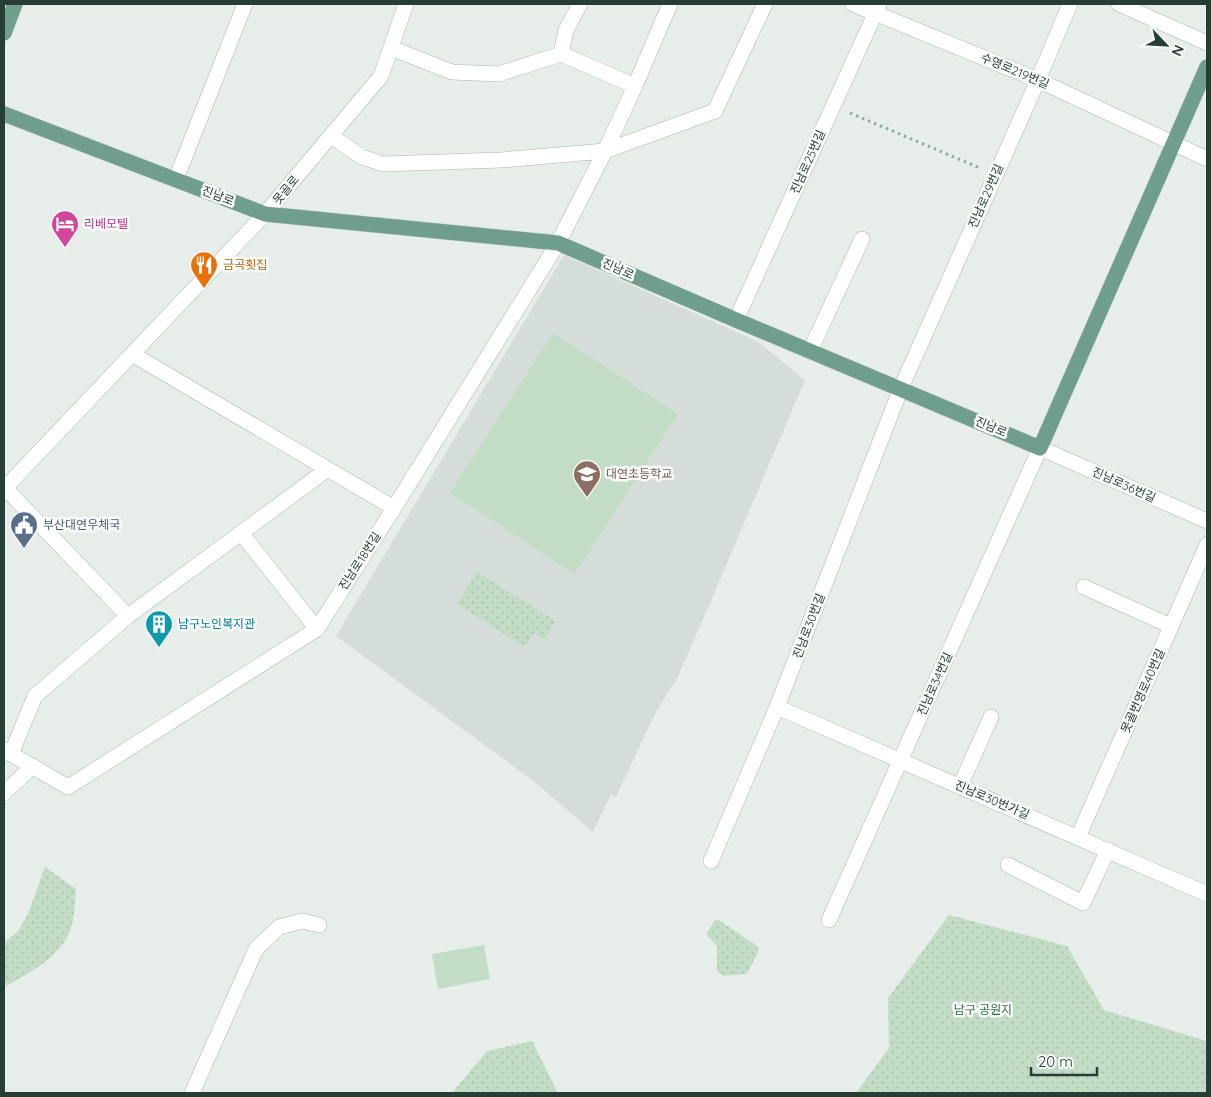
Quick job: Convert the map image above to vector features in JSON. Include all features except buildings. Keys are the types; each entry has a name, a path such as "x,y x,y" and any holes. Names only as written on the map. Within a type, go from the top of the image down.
{"main road":[{"path":"4,33 15,4"},
{"path":"1040,448 1207,67"},
{"name":"진남로","path":"4,114 265,214 558,243 1040,448"}],"street":[{"path":"176,179 245,4"},
{"name":"못골로","path":"4,488 265,214 381,76 406,4"},
{"path":"561,54 566,30 580,4"},
{"path":"558,243 605,151 670,4"},
{"path":"331,136 362,157 383,164 501,160 605,151 715,111 765,4"},
{"name":"수영로219번길","path":"853,4 878,8 1207,159"},
{"name":"진남로29번길","path":"900,388 996,175 1070,4"},
{"path":"1119,4 1207,43"},
{"name":"진남로25번길","path":"736,320 878,8"},
{"path":"391,48 452,72 499,74 561,54 635,86"},
{"path":"810,350 862,238"},
{"name":"진남로18번길","path":"34,766 68,787 317,629 558,243"},
{"path":"132,354 394,508"},
{"name":"진남로30번길","path":"711,861 777,707 900,388"},
{"name":"진남로36번길","path":"1040,448 1207,522"},
{"name":"진남로34번길","path":"829,920 1040,448"},
{"path":"4,793 34,766 7,752 35,696 128,616 328,469"},
{"path":"4,488 128,616"},
{"path":"241,533 317,629"},
{"name":"못골번영로40번길","path":"1078,837 1207,544"},
{"path":"1084,587 1171,626"},
{"name":"진남로30번가길","path":"777,707 1207,894"},
{"path":"960,786 991,717"},
{"path":"1008,865 1083,903 1108,850"},
{"path":"192,1093 256,950 279,927 302,920 320,925"}],"path":[{"path":"834,106 996,175"}],"shaded area":[{"name":"대연초등학교","path":"564,255 757,341 805,380 677,678 656,712 616,797 611,795 593,832 532,780 336,636"}],"green space":[{"path":"553,333 678,414 575,574 450,493"},
{"path":"477,572 556,621 544,640 534,633 525,647 457,604"},
{"path":"45,867 76,889 71,928 53,955 35,969 6,986 4,980 4,943 18,931 28,914"},
{"name":"남구 공원지","path":"949,915 1067,946 1104,1010 1207,1041 1207,1093 856,1093 889,1048 888,998"},
{"path":"715,920 719,920 757,946 759,950 747,974 723,976 717,971 717,946 706,934"},
{"path":"484,945 490,979 438,989 432,954"},
{"path":"532,1041 558,1093 452,1093 487,1051"}],"place":[{"name":"리베모텔","path":"65,248"},
{"name":"금곡횟집","path":"204,289"},
{"name":"대연초등학교","path":"587,498"},
{"name":"부산대연우체국","path":"24,549"},
{"name":"남구노인복지관","path":"159,648"}]}
